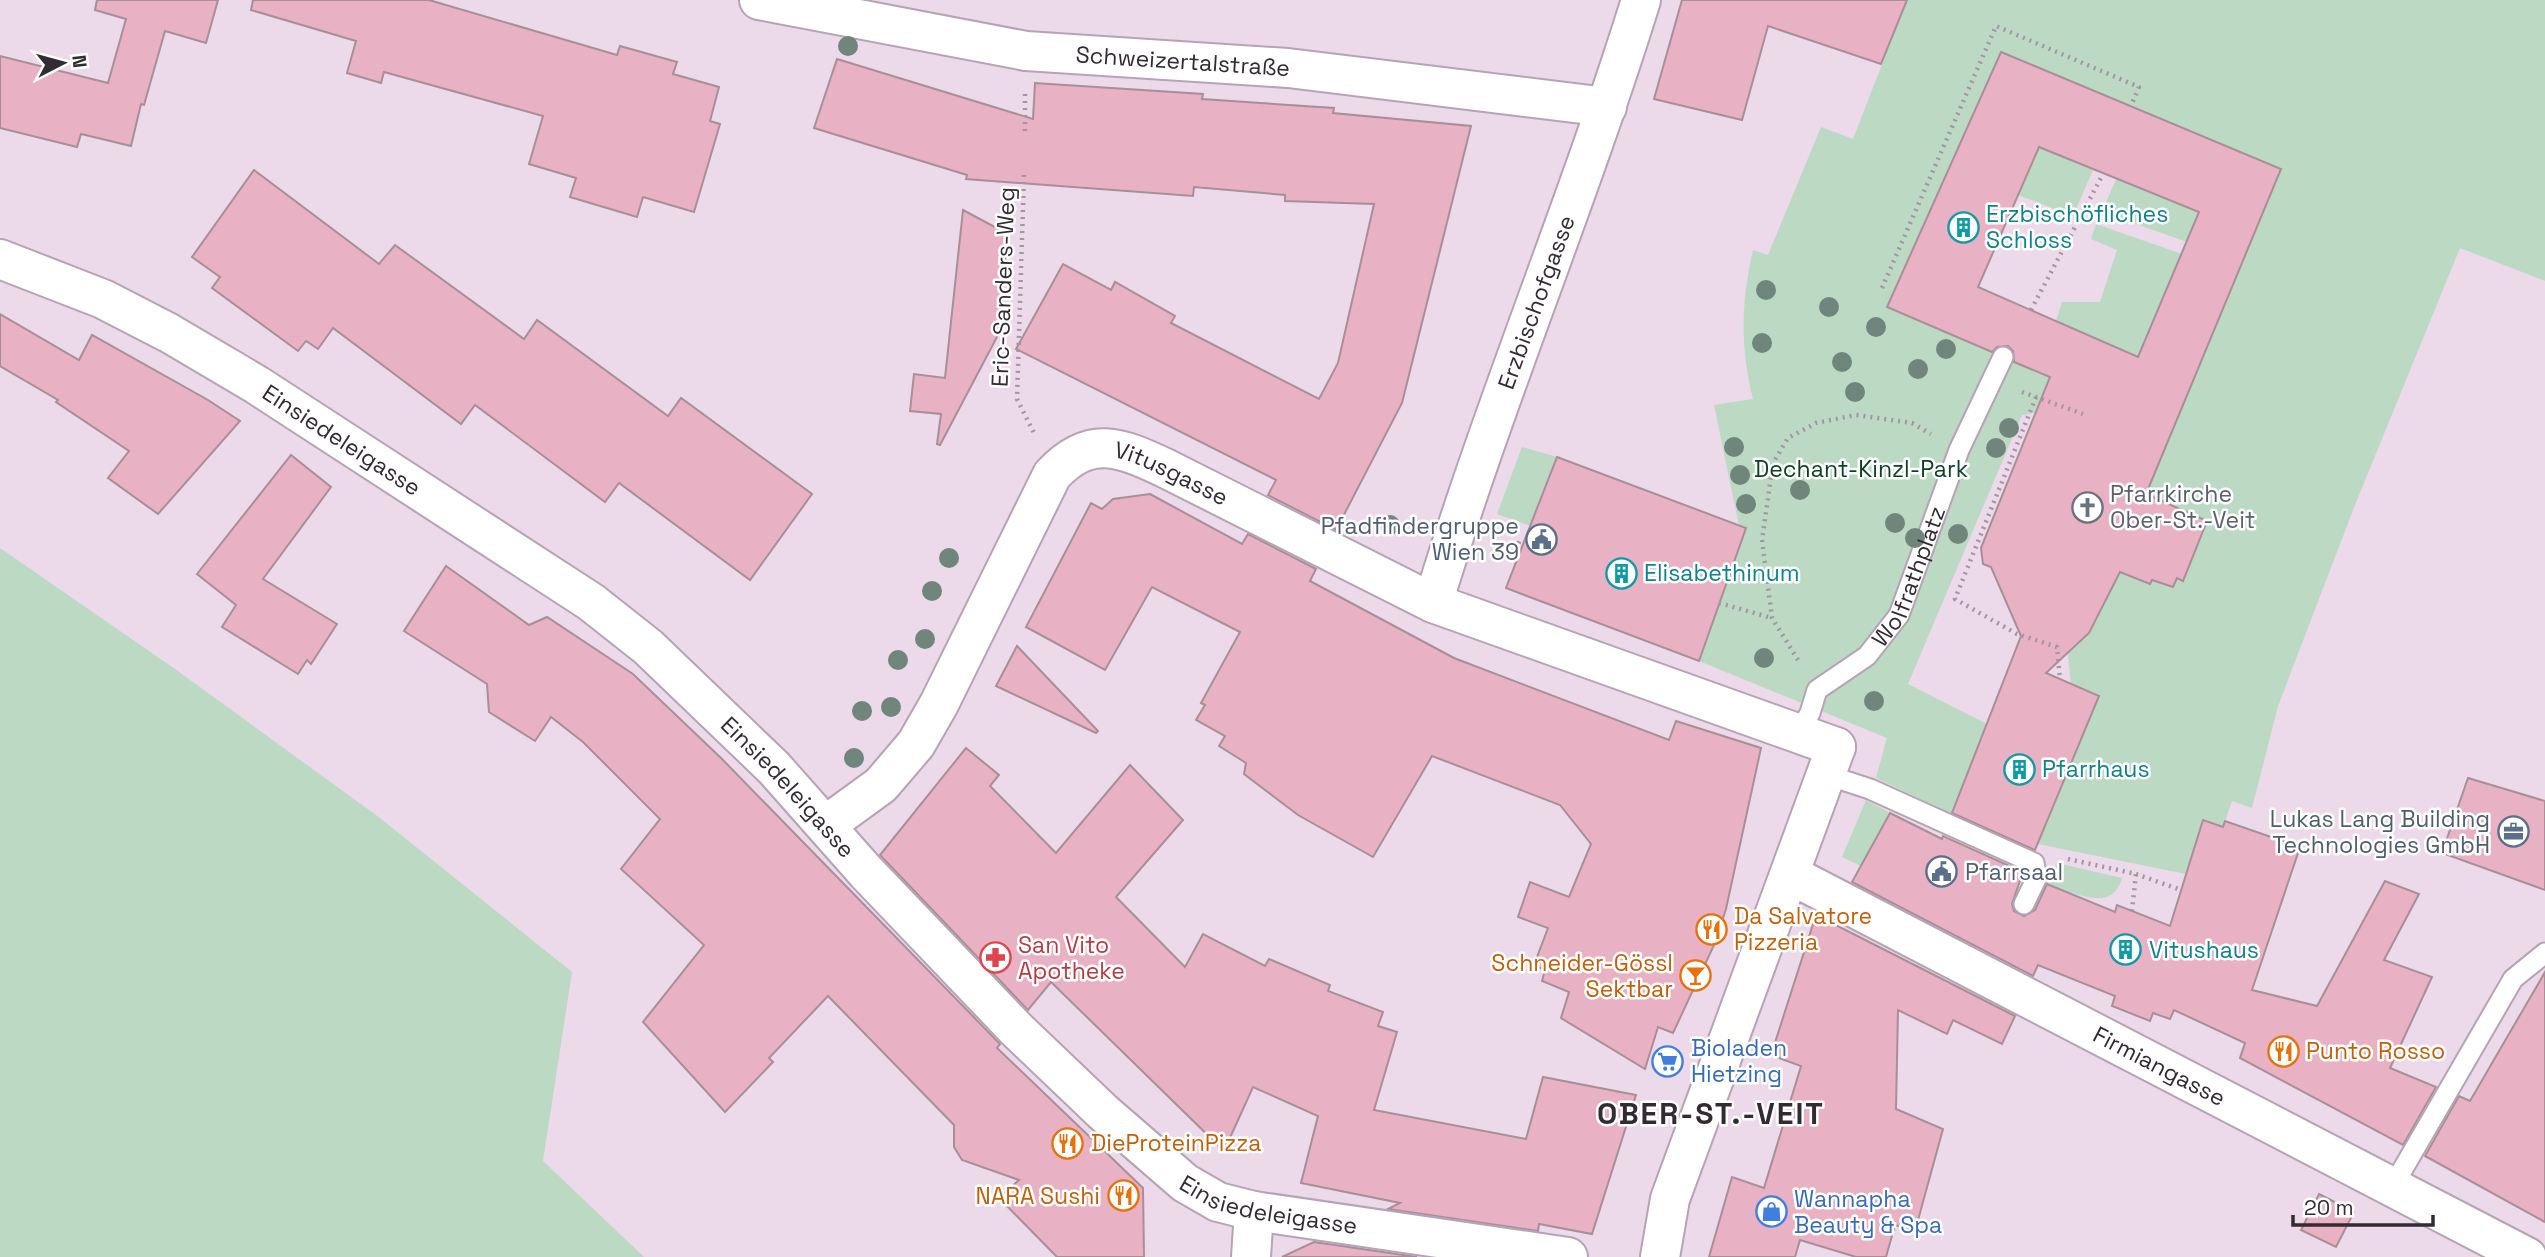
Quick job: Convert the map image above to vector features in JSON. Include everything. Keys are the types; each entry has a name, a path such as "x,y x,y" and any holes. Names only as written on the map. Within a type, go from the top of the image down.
{"street":[{"name":"Schweizertalstraße","path":"759,0 1026,51 1288,68 1608,107"},
{"name":"Erzbischofgasse","path":"1433,603 1482,455 1608,107 1641,0"},
{"name":"Einsiedeleigasse","path":"0,259 103,299 169,333 257,385 591,602 670,667 774,768 1017,1030 1137,1143 1203,1195 1254,1211 1568,1257"},
{"name":"Vitusgasse","path":"826,825 881,785 916,744 939,704 1052,475 1075,454 1091,448 1121,450 1165,468 1433,603 1798,734"},
{"path":"1660,1257 1671,1199 1831,761 1798,734"},
{"name":"Firmiangasse","path":"1791,875 2527,1257"},
{"path":"1251,1257 1254,1211"}],"lane":[{"name":"Wolfrathplatz","path":"1817,690 1867,656 1899,615 1959,450 2003,357"},
{"path":"1798,734 1810,713 1817,690"},
{"path":"1831,761 1870,789 2034,863 2037,877 2024,904"},
{"path":"2393,1186 2513,979 2545,953"}],"path":[{"path":"1882,288 1996,26 2139,87 2131,106"},
{"path":"2031,310 2103,174"},
{"name":"Eric-Sanders-Weg","path":"1024,175 1017,399 1052,475"},
{"path":"2060,679 2057,647 2017,634 1955,599 2036,397 2083,414"},
{"path":"1817,690 1772,618 1763,528 1773,464 1788,438 1816,423 1856,415 1912,423 1959,450"},
{"path":"1513,556 1521,537"},
{"path":"1719,603 1772,618"},
{"path":"2034,863 2049,855 2136,874 2181,890"},
{"path":"2132,911 2136,874"}],"green space":[{"name":"Dechant-Kinzl-Park","path":"1907,0 2545,0 2545,281 2460,248 2355,505 2278,706 2252,808 2232,801 2223,827 2203,820 2186,874 2038,844 2099,697 2071,684 2068,654 2089,633 2120,572 2150,584 2152,580 2172,587 2177,579 2183,581 2207,521 2146,494 2281,169 2001,52 1887,307 2091,395 2076,431 2035,413 2022,415 1908,684 1987,724 1952,814 1876,778 1887,738 1699,661 1746,529 1739,526 1714,405 1753,399 1744,343 1744,306 1753,250 1768,255 1821,127 1853,139"},
{"path":"2039,147 2093,170 2073,216 2018,195"},
{"path":"2116,179 2199,212 2187,242 2102,212"},
{"path":"2096,224 2182,254 2138,357 2056,321 2062,302 2100,302 2117,250 2091,239"},
{"path":"1522,447 1557,457 1531,526 1497,514"},
{"path":"0,548 175,669 380,818 572,972 543,1161 644,1257 0,1257"},
{"path":"1866,800 1890,813 1861,866 1842,857"},
{"path":"2057,863 2122,878 2114,893 2102,898 2072,893 2044,956 1995,932 2010,904 2032,915"}],"building":[{"path":"97,0 218,0 206,43 165,31 144,105 141,104 131,146 81,134 77,147 0,128 0,56 108,83 126,19 95,10"},
{"path":"253,0 429,0 617,55 620,46 677,62 673,74 719,87 710,121 720,124 694,212 643,197 637,217 570,197 576,178 529,164 543,116 384,72 381,83 347,73 356,41 251,10"},
{"path":"1682,0 1907,0 1881,64 1768,26 1742,120 1654,99"},
{"path":"2001,52 2281,169 2146,494 2207,521 2183,581 2177,578 2173,587 2152,580 2150,584 2120,572 2089,633 2046,673 2099,696 2035,850 1952,813 2021,636 1991,567 1983,564 1981,548 2050,377 2014,362 2013,351 2008,346 1997,347 1992,352 1887,307","holes":["2039,147 2199,212 2138,357 1978,287"]},
{"path":"837,59 1033,119 1035,83 1203,94 1202,99 1334,108 1333,113 1471,126 1402,403 1336,530 1268,495 1276,480 1016,349 1063,264 1111,290 1115,282 1175,316 1171,323 1319,399 1338,363 1374,204 1285,201 1285,195 1194,187 1193,196 966,179 967,175 814,128"},
{"path":"254,170 379,264 395,245 524,339 537,320 668,416 681,398 812,494 750,580 619,483 605,502 475,405 461,424 333,328 318,349 306,341 298,351 212,288 220,277 192,257"},
{"path":"963,210 1008,234 997,337 940,445 937,444 941,414 910,411 914,374 945,378"},
{"path":"0,314 79,360 92,335 240,421 158,514 108,478 129,451 56,402 58,400 0,366"},
{"path":"291,455 331,487 263,579 337,624 311,664 307,660 298,674 222,627 236,605 197,574"},
{"name":"Elisabethinum","path":"1557,457 1746,528 1699,661 1506,588"},
{"path":"1150,494 1242,544 1248,534 1316,569 1310,581 1454,658 1669,740 1676,721 1761,748 1726,909 1715,943 1673,1033 1658,1027 1645,1069 1561,1018 1569,992 1542,981 1545,970 1534,965 1548,928 1518,917 1530,882 1569,897 1591,844 1560,805 1432,756 1373,857 1298,815 1244,774 1246,763 1219,746 1225,736 1196,720 1205,705 1201,703 1240,632 1152,587 1105,670 1026,627 1091,503 1102,509 1113,499"},
{"path":"446,566 529,625 547,617 633,674 722,759 1000,1044 997,1048 1143,1188 1144,1257 1057,1257 999,1198 1019,1180 962,1160 954,1147 954,1125 828,996 769,1058 773,1062 725,1112 643,1022 704,945 621,869 660,819 583,742 551,717 535,741 489,712 487,684 404,631"},
{"path":"1017,646 1098,731 1096,733 996,686"},
{"path":"966,748 999,775 990,786 1056,853 1130,765 1183,820 1116,897 1185,967 1203,934 1265,966 1269,959 1330,985 1328,991 1383,1012 1378,1026 1397,1032 1374,1110 1526,1139 1543,1077 1636,1095 1592,1234 1539,1224 1538,1231 1388,1209 1400,1203 1301,1183 1318,1116 1253,1087 1224,1151 1051,982 1028,1010 880,855"},
{"path":"2468,778 2545,801 2545,890 2442,853"},
{"path":"1890,813 1942,839 1943,836 2023,872 2012,904 2014,911 2024,916 2035,910 2047,884 2115,912 2117,905 2170,926 2203,820 2223,827 2225,821 2300,847 2252,990 2317,1006 2385,881 2419,894 2384,960 2432,977 2390,1068 2436,1087 2403,1145 2240,1058 2245,1043 2174,1010 2170,1019 2153,1013 2150,1021 2112,1006 2115,996 2038,965 2033,976 1852,882"},
{"path":"1816,915 2015,1016 2002,1044 1953,1020 1947,1034 1898,1010 1896,1109 1943,1129 1915,1231 1895,1225 1886,1257 1856,1257 1800,1240 1795,1257 1709,1257 1732,1177 1764,1188 1801,1066 1771,1055"},
{"path":"2545,972 2545,1222 2425,1156 2459,1096 2470,1101"},
{"path":"2319,1194 2354,1212 2336,1247 2301,1230"},
{"path":"1314,1242 1417,1257 1282,1257"}],"place":[{"name":"Erzbischöfliches Schloss","path":"1963,227"},
{"name":"Pfarrkirche Ober-St.-Veit","path":"2087,507"},
{"name":"Pfadfindergruppe Wien 39","path":"1542,539"},
{"name":"Elisabethinum","path":"1621,573"},
{"name":"Pfarrhaus","path":"2019,769"},
{"name":"Lukas Lang Building Technologies GmbH","path":"2513,832"},
{"name":"Pfarrsaal","path":"1942,872"},
{"name":"Da Salvatore Pizzeria","path":"1711,929"},
{"name":"Vitushaus","path":"2126,950"},
{"name":"San Vito Apotheke","path":"995,958"},
{"name":"Schneider-Gössl Sektbar","path":"1696,976"},
{"name":"Punto Rosso","path":"2283,1051"},
{"name":"Bioladen Hietzing","path":"1668,1061"},
{"name":"DieProteinPizza","path":"1068,1143"},
{"name":"NARA Sushi","path":"1123,1196"},
{"name":"Wannapha Beauty & Spa","path":"1771,1212"}],"district":[{"name":"OBER-ST.-VEIT","path":"1711,1114"}]}
